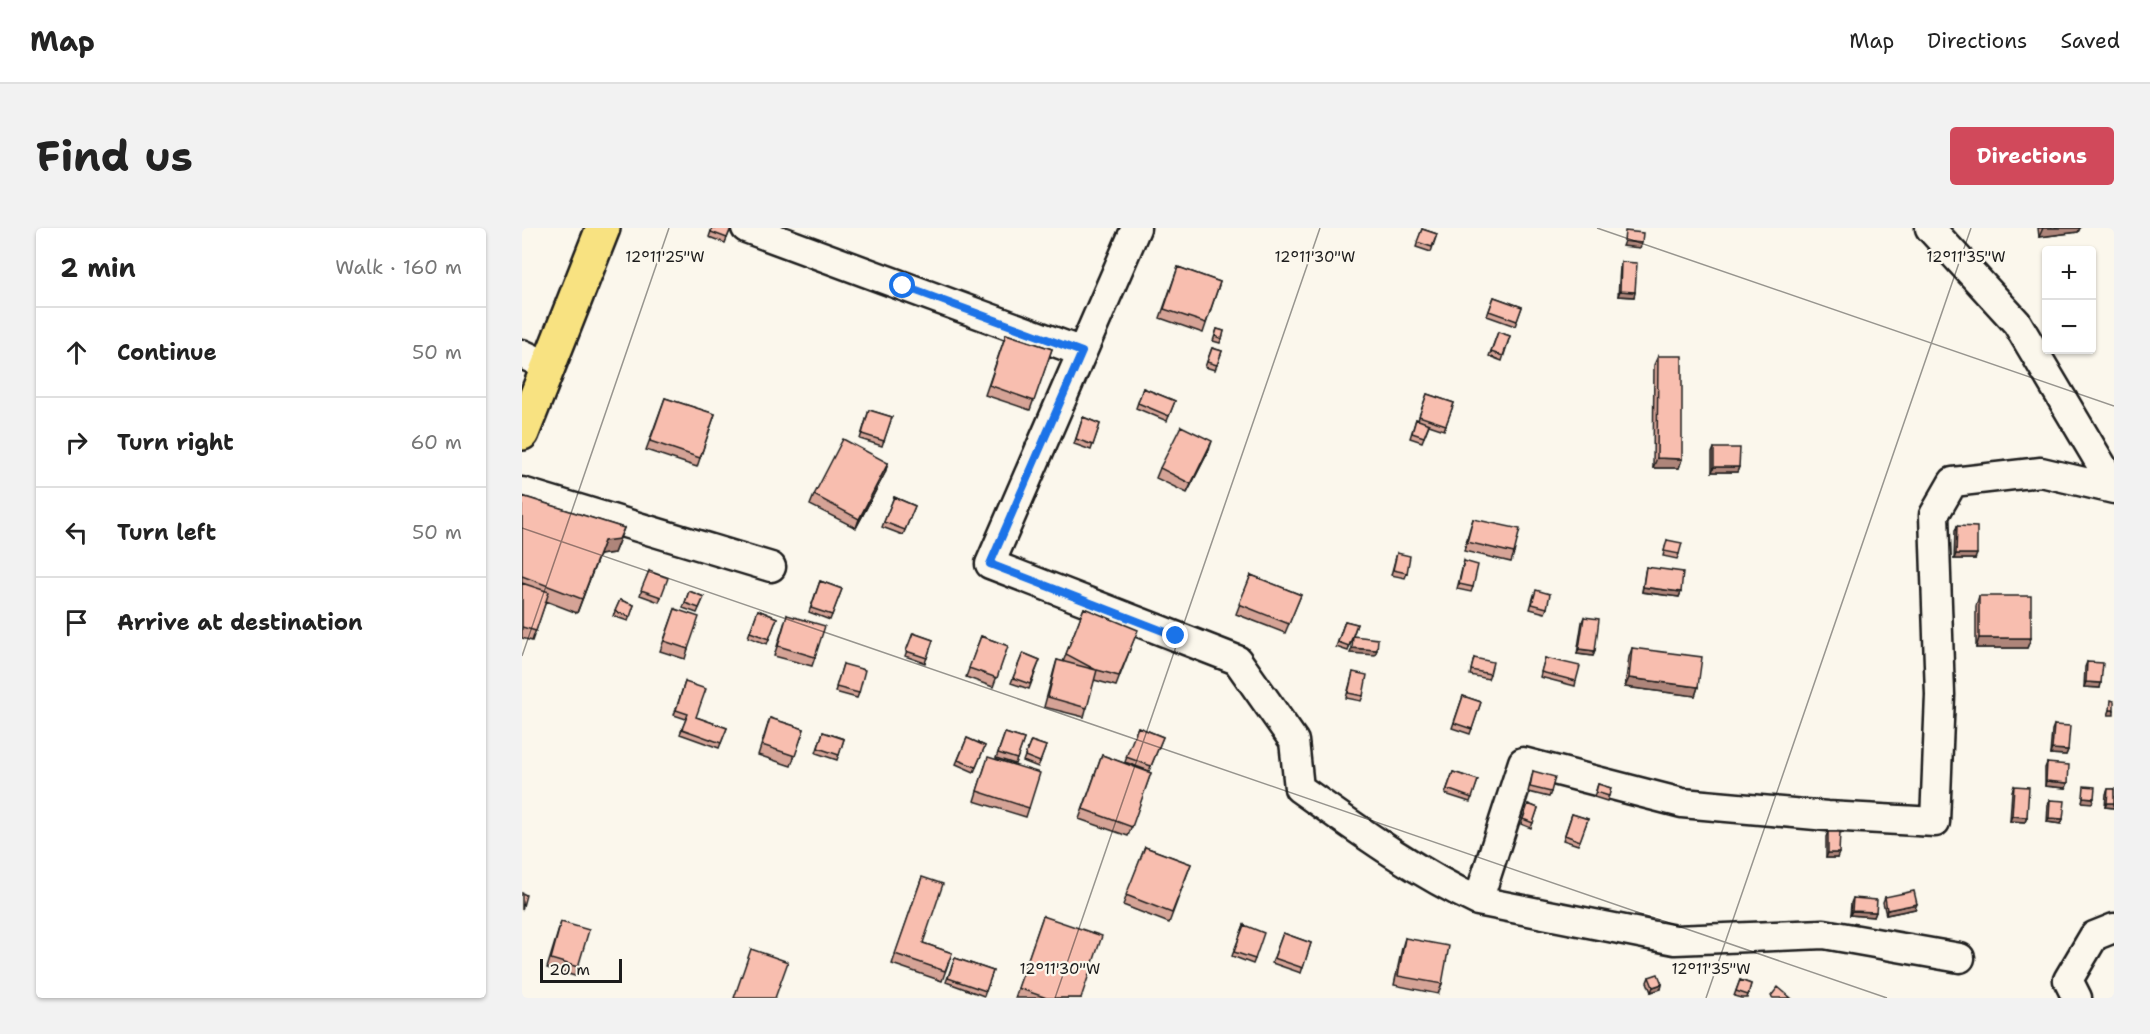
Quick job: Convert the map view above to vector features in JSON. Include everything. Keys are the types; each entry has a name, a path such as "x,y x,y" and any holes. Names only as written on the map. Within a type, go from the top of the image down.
{"main road":[{"path":"522,433 536,360 603,228"}],"street":[{"path":"746,228 1082,352"},
{"path":"1136,228 990,564 1237,660 1294,741 1299,788 1394,855 1479,901 1675,940 1824,934 1960,958"},
{"path":"1930,228 2018,323 2114,488"},
{"path":"1479,901 1523,762 1682,802 1827,816 1935,822 1940,695 1934,515 1953,482 2041,472 2114,488"},
{"path":"522,492 771,567"},
{"path":"2077,998 2068,980 2094,936 2114,928"}],"building":[{"path":"712,228 731,228 727,238 711,232"},
{"path":"1422,229 1437,234 1432,247 1417,242"},
{"path":"1625,231 1643,233 1642,243 1624,241"},
{"path":"1621,262 1637,263 1635,292 1620,291"},
{"path":"1178,267 1220,282 1206,323 1164,309"},
{"path":"1494,297 1522,307 1517,321 1489,311"},
{"path":"1217,329 1224,331 1222,339 1215,336"},
{"path":"1498,332 1510,336 1503,356 1491,352"},
{"path":"1006,334 1052,349 1034,401 989,385"},
{"path":"1212,348 1222,351 1217,365 1207,362"},
{"path":"1658,356 1682,356 1682,459 1657,458"},
{"path":"1143,388 1175,401 1169,416 1138,403"},
{"path":"1427,394 1454,403 1446,425 1419,416"},
{"path":"665,398 715,414 700,458 650,441"},
{"path":"869,410 892,417 884,441 862,434"},
{"path":"1083,417 1100,424 1093,445 1076,439"},
{"path":"1416,419 1429,424 1424,437 1412,433"},
{"path":"1181,426 1212,441 1191,484 1160,468"},
{"path":"843,439 888,463 859,519 814,495"},
{"path":"1714,448 1740,448 1739,467 1714,467"},
{"path":"522,496 624,528 619,539 604,541 582,599 522,576"},
{"path":"894,497 915,506 905,530 884,522"},
{"path":"1473,519 1520,529 1514,553 1467,542"},
{"path":"1957,526 1977,527 1977,554 1956,554"},
{"path":"1667,540 1682,543 1679,554 1664,551"},
{"path":"1397,553 1410,556 1407,573 1393,570"},
{"path":"1464,561 1478,565 1473,587 1459,584"},
{"path":"1646,567 1683,572 1681,592 1643,587"},
{"path":"649,571 668,578 661,597 641,590"},
{"path":"1251,575 1301,595 1289,624 1239,604"},
{"path":"820,581 842,589 832,615 811,608"},
{"path":"522,583 549,592 536,631 522,627"},
{"path":"1536,590 1550,594 1547,608 1532,604"},
{"path":"689,591 704,597 699,608 685,603"},
{"path":"1979,596 2031,596 2031,638 1979,638"},
{"path":"620,600 634,605 630,617 615,611"},
{"path":"1084,608 1138,630 1119,676 1097,670 1087,708 1048,697 1057,660 1096,670 1066,654"},
{"path":"675,609 699,617 688,649 664,641"},
{"path":"758,610 777,618 769,639 750,632"},
{"path":"787,615 825,626 815,657 778,646"},
{"path":"1584,617 1599,619 1595,651 1579,649"},
{"path":"1345,621 1357,624 1349,646 1338,642"},
{"path":"913,633 933,640 927,658 906,651"},
{"path":"981,636 1008,646 997,678 969,668"},
{"path":"1353,636 1378,639 1377,650 1352,648"},
{"path":"1632,648 1702,657 1698,687 1629,678"},
{"path":"1023,653 1040,660 1030,684 1013,678"},
{"path":"1474,658 1493,662 1490,674 1471,670"},
{"path":"1545,658 1580,666 1576,681 1541,672"},
{"path":"2087,662 2103,663 2101,683 2086,682"},
{"path":"843,664 865,670 859,693 836,687"},
{"path":"1353,672 1367,675 1363,696 1348,693"},
{"path":"685,682 706,689 696,717 727,728 721,743 682,729 688,714 676,710"},
{"path":"1463,696 1481,702 1472,729 1454,723"},
{"path":"2111,700 2114,701 2114,710 2110,710"},
{"path":"770,718 804,729 795,756 762,745"},
{"path":"2054,725 2070,726 2068,750 2052,749"},
{"path":"1138,727 1163,737 1151,766 1126,757"},
{"path":"823,732 844,739 839,755 818,748"},
{"path":"1005,733 1024,739 1017,759 998,753"},
{"path":"967,738 985,746 976,767 958,760"},
{"path":"1031,741 1046,746 1040,762 1025,756"},
{"path":"1102,755 1151,773 1132,827 1083,809"},
{"path":"988,757 1040,773 1029,808 977,791"},
{"path":"2047,763 2069,765 2068,783 2046,781"},
{"path":"1533,771 1555,777 1551,792 1530,787"},
{"path":"1453,772 1478,780 1472,798 1447,789"},
{"path":"1598,784 1611,788 1609,796 1596,792"},
{"path":"2014,786 2029,787 2027,817 2012,816"},
{"path":"2084,786 2095,787 2094,798 2083,797"},
{"path":"2108,789 2114,789 2114,803 2107,803"},
{"path":"2050,800 2065,801 2063,819 2049,818"},
{"path":"1528,804 1538,808 1533,823 1523,819"},
{"path":"1572,814 1588,819 1580,841 1565,835"},
{"path":"1828,832 1840,832 1839,853 1828,853"},
{"path":"1145,847 1191,864 1172,913 1126,895"},
{"path":"922,877 943,884 923,943 952,953 945,971 895,954"},
{"path":"1914,891 1917,904 1887,910 1885,897"},
{"path":"522,893 526,895 522,910"},
{"path":"1853,898 1877,900 1876,912 1852,911"},
{"path":"1043,916 1102,936 1081,998 1047,998 1018,988"},
{"path":"561,922 589,930 578,967 551,959"},
{"path":"1244,925 1264,933 1255,959 1234,952"},
{"path":"1283,933 1311,943 1303,968 1274,958"},
{"path":"1405,938 1449,946 1442,984 1398,976"},
{"path":"751,949 788,962 775,998 734,998"},
{"path":"955,958 993,971 986,991 948,978"},
{"path":"1658,974 1662,984 1653,987 1649,977"},
{"path":"1740,980 1751,984 1748,995 1736,991"},
{"path":"1778,987 1791,998 1773,998 1771,996"}],"route":[{"path":"903,286 1082,352 990,564 1176,636"}]}
